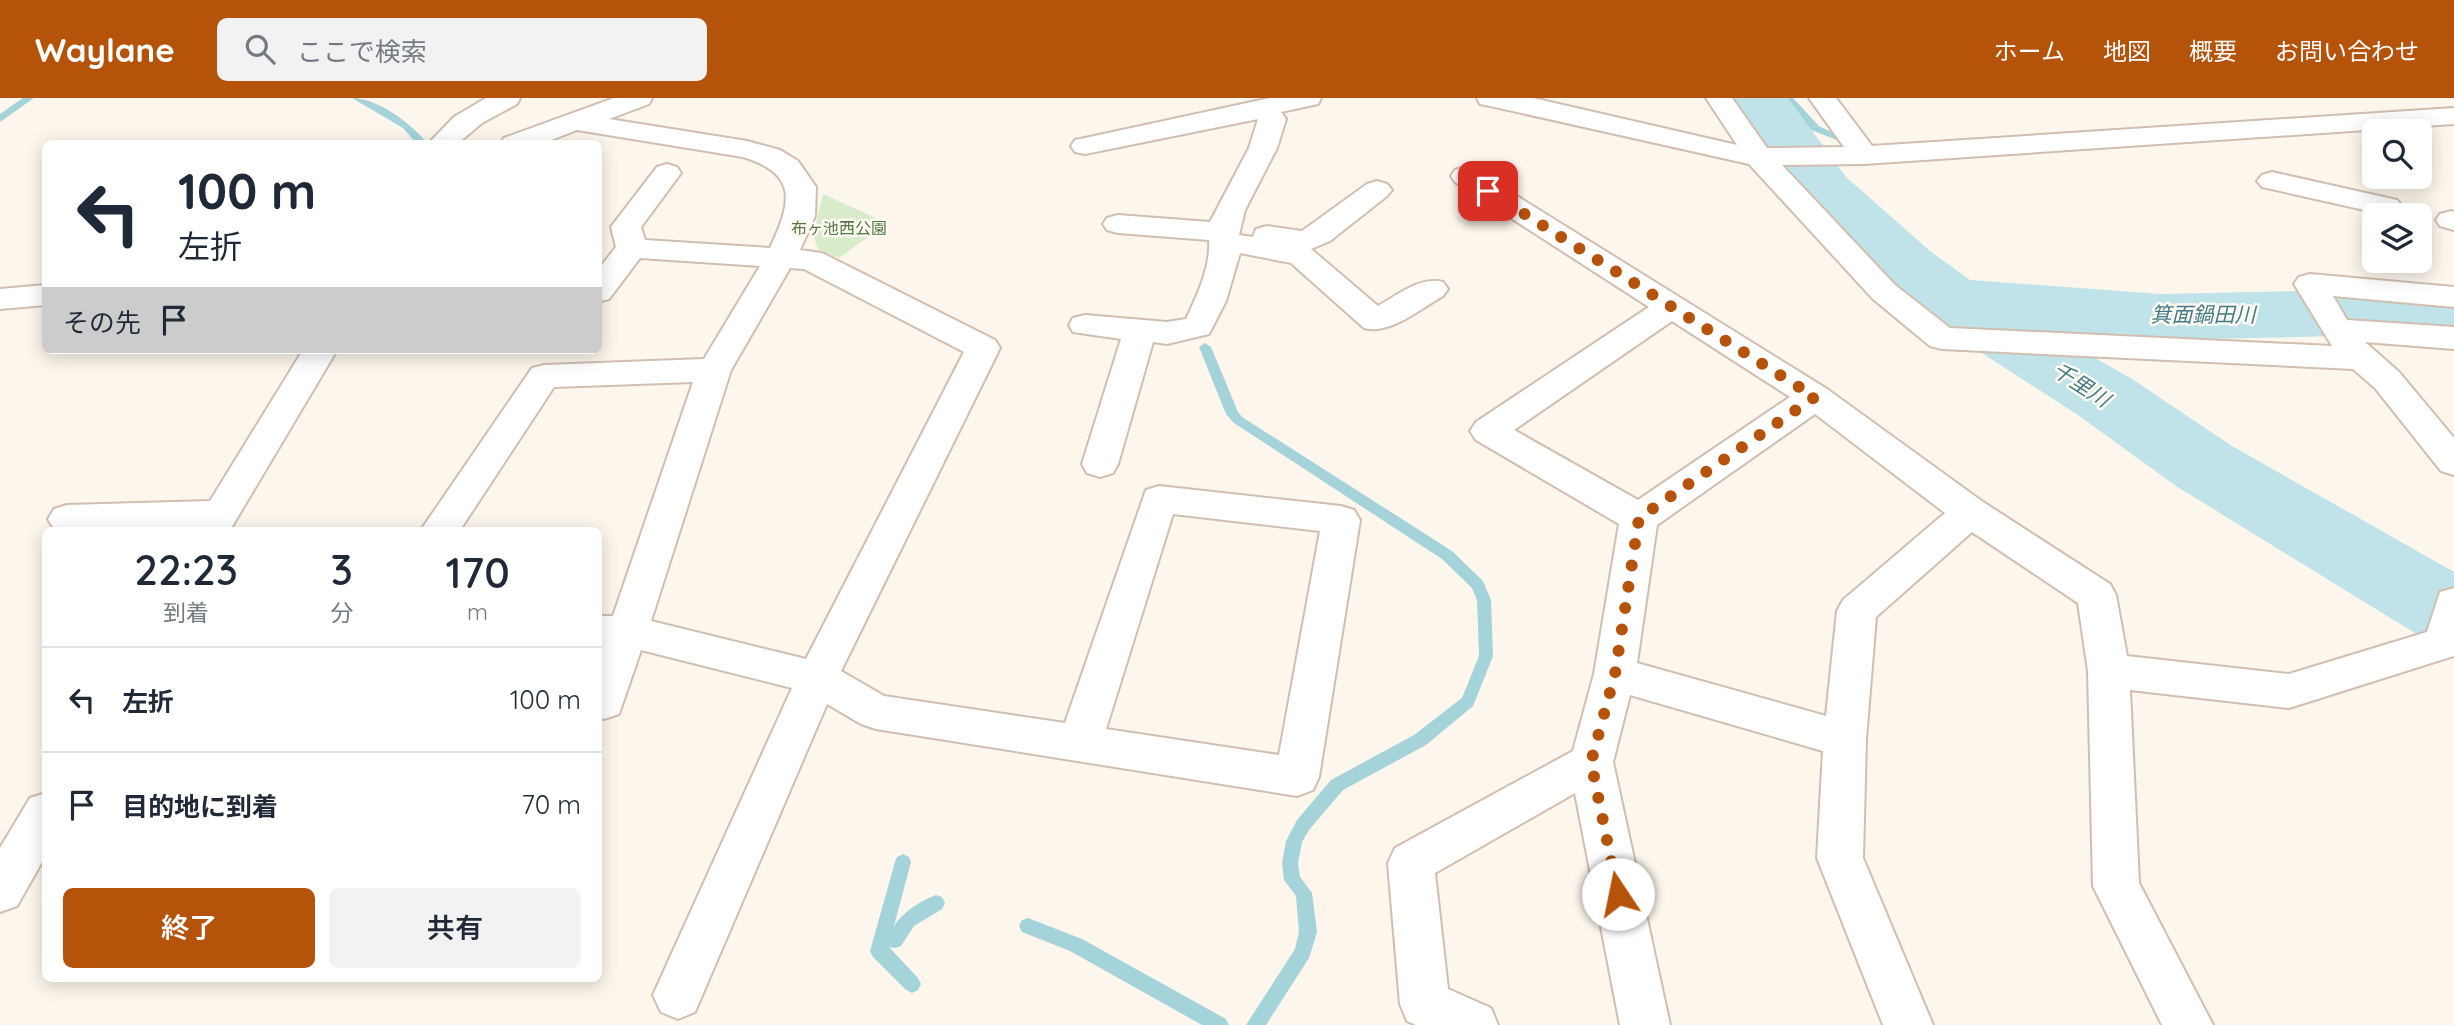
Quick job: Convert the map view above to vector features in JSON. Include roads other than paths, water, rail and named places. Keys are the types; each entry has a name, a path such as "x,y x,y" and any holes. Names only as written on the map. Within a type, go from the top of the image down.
{"street":[{"path":"444,140 471,119 507,98"},
{"path":"524,140 639,98"},
{"path":"1085,146 1308,98"},
{"path":"1490,98 1610,111 1738,154 1764,156 1860,155 2362,122"},
{"path":"1719,98 1764,156 1884,292 1942,338 2361,358"},
{"path":"1822,98 1860,155"},
{"path":"2330,99 2362,102 2412,119 2454,116"},
{"path":"1085,325 1167,333 1196,327 1205,315 1225,250 1224,234 1257,166 1270,128 1272,119 1265,108"},
{"path":"572,121 747,149 770,156 788,167 801,187 800,216 780,259 714,370 613,632 604,702"},
{"path":"2246,129 2265,148 2273,193 2362,203"},
{"path":"632,248 626,227 667,173"},
{"path":"1465,176 1815,397 1970,512 2096,595 2109,671 2116,886 2188,1025"},
{"path":"1118,225 1306,241 1377,190"},
{"path":"1224,234 1249,244 1301,256 1375,321 1432,289"},
{"path":"632,248 811,260 984,348 817,678 678,995"},
{"path":"602,287 632,248"},
{"path":"2454,297 2310,284 2334,326 2361,358 2387,380 2454,462"},
{"path":"0,299 42,295"},
{"path":"1639,518 1488,430 1672,306"},
{"path":"2334,326 2454,338"},
{"path":"1100,464 1140,331"},
{"path":"67,519 215,522 318,354"},
{"path":"442,527 544,376 714,370"},
{"path":"1645,1025 1591,762 1615,674 1639,518 1815,397"},
{"path":"613,632 817,678 876,712 1297,777 1341,520 1159,499 1080,743"},
{"path":"1908,1025 1840,858 1845,739 1857,611 1970,512"},
{"path":"2109,671 2290,691 2449,646 2454,603"},
{"path":"1615,674 1845,739"},
{"path":"1474,1025 1425,1004 1411,863 1591,762"},
{"path":"0,891 42,819"}],"waterway":[{"path":"0,119 29,98"},
{"path":"357,98 407,126 419,140"},
{"name":"千里川","path":"1757,98 1791,142 1822,190 1905,266 1951,301 2105,397 2204,466 2454,614"},
{"path":"1788,98 1815,128 1837,137"},
{"path":"1742,113 1765,111"},
{"name":"箕面鍋田川","path":"1957,302 2161,317 2342,313 2454,321"},
{"path":"1205,347 1232,414 1238,420 1447,555 1478,585 1484,600 1486,656 1468,702 1420,740 1337,785 1303,825 1294,841 1290,863 1292,880 1304,893 1308,932 1303,952 1255,1025"},
{"path":"903,862 879,951 912,984"},
{"path":"883,937 895,940 908,920 936,903"},
{"path":"1028,926 1076,945 1220,1025"}],"park label":[{"name":"布ヶ池西公園","path":"839,228"}]}
